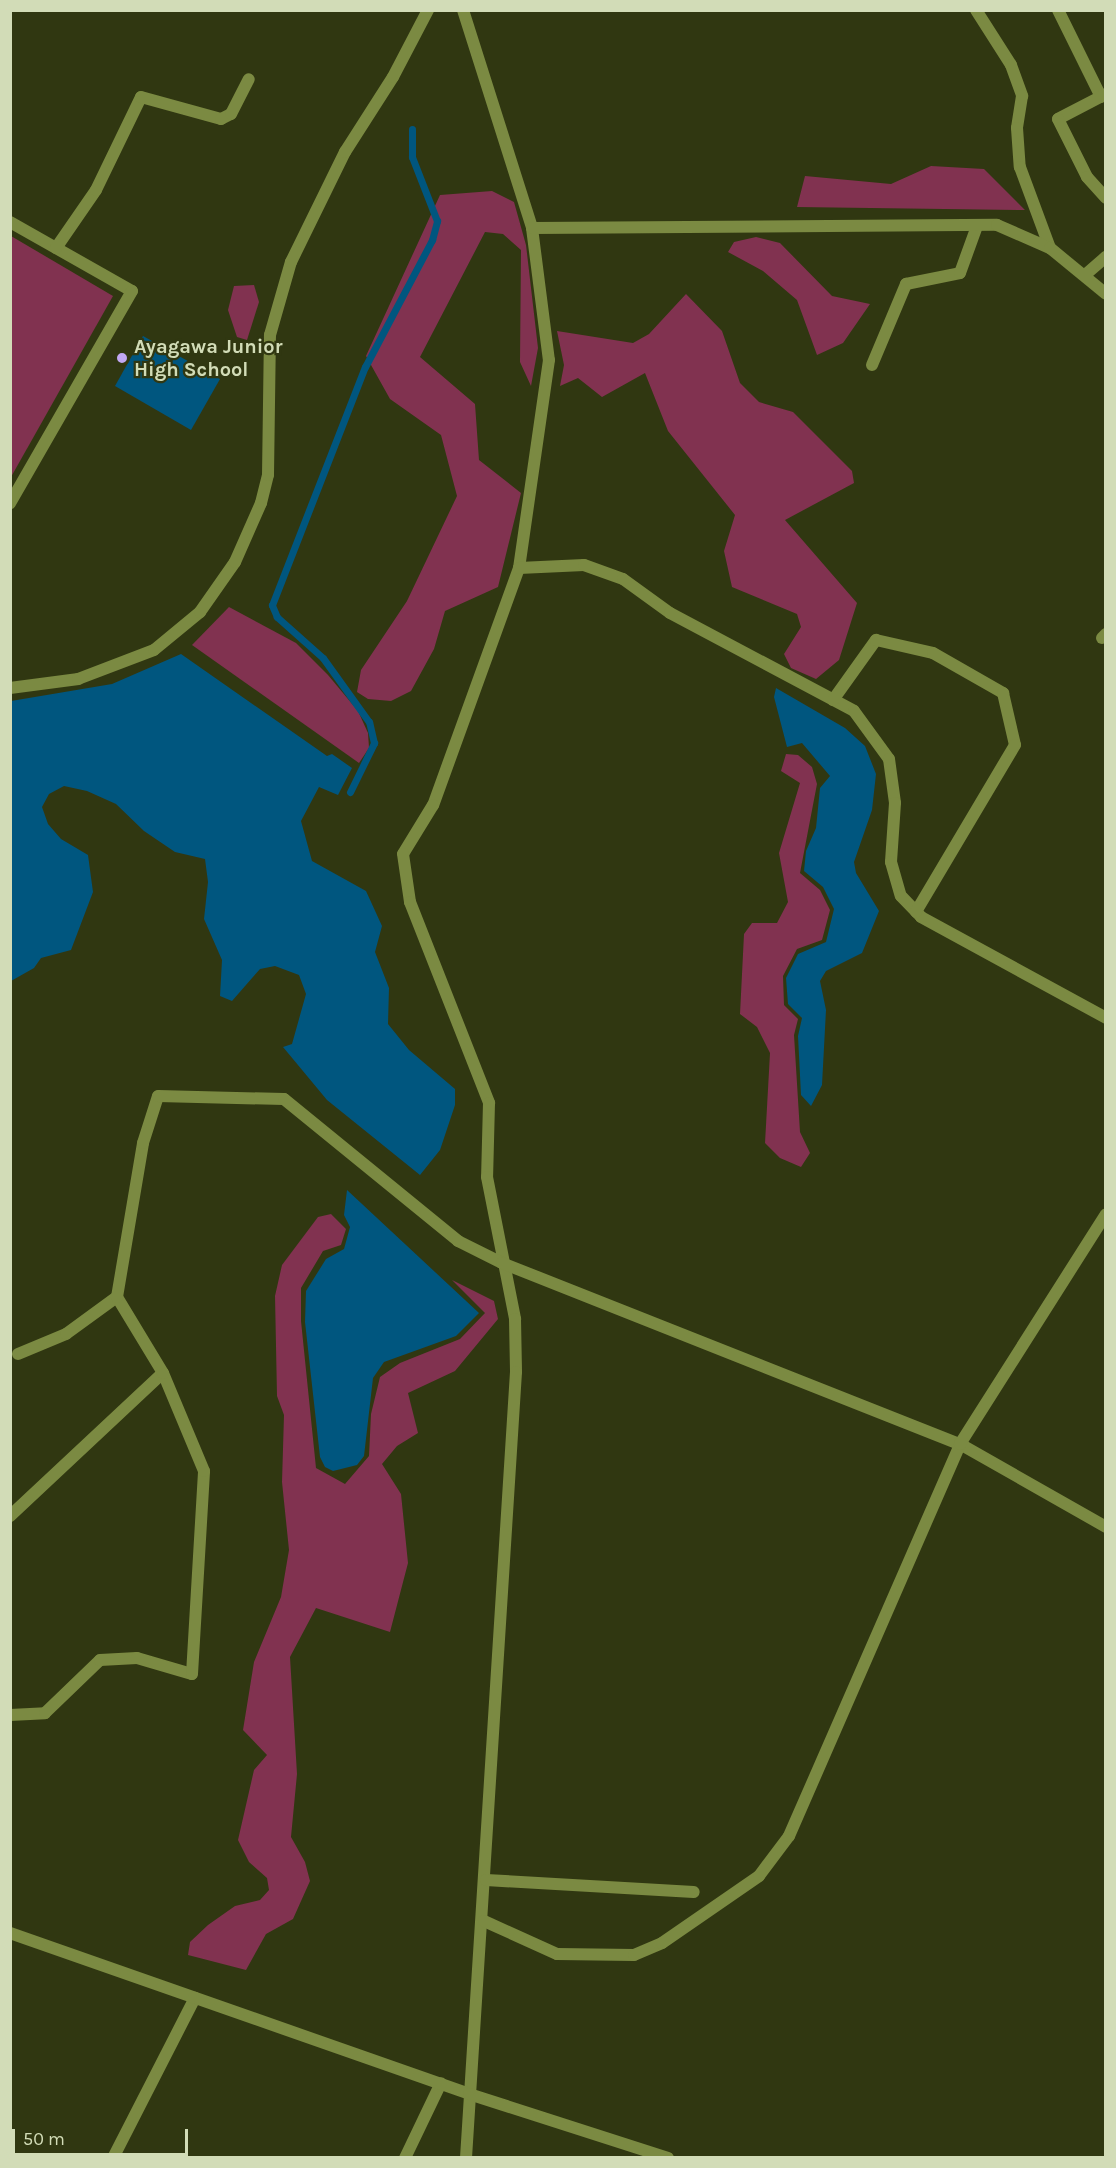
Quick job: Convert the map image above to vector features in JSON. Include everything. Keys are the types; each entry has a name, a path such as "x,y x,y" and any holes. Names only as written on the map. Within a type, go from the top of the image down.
{"street":[{"path":"10,687 78,679 154,650 200,612 236,562 261,504 268,475 270,335 291,262 345,152 393,77 428,10"},
{"path":"463,10 532,228 549,360 519,568 434,805 403,854 410,902 489,1102 487,1177 502,1263 515,1319 516,1372 493,1702 484,1921 466,2157"},
{"path":"976,10 1011,65 1022,96 1017,128 1020,167 1050,248"},
{"path":"1058,10 1103,95 1058,119 1087,177 1106,198"},
{"path":"56,248 96,190 141,97 221,119 231,114 249,79"},
{"path":"10,222 132,291 10,503"},
{"path":"532,228 997,225 1027,234 1050,248 1106,294"},
{"path":"872,365 906,284 960,273 977,226"},
{"path":"1085,275 1106,257"},
{"path":"519,568 584,565 622,579 670,613 854,711 889,759 894,803 891,862 901,896 916,912 1106,1018"},
{"path":"832,700 876,640 933,653 1003,693 1015,745 916,912"},
{"path":"10,1715 45,1713 100,1660 138,1658 192,1674 204,1471 163,1373 117,1297 143,1143 158,1096 284,1099 458,1241 502,1263 960,1444 1106,1527"},
{"path":"484,1921 557,1954 634,1954 663,1943 759,1876 789,1836 960,1444 1106,1214"},
{"path":"18,1354 66,1334 117,1297"},
{"path":"10,1516 163,1373"},
{"path":"486,1880 694,1892"},
{"path":"10,1933 469,2094 668,2157"},
{"path":"113,2157 195,1998"},
{"path":"405,2157 441,2083"}],"shaded area":[{"path":"931,166 984,169 1025,210 797,207 805,176 891,184"},
{"path":"492,191 514,202 526,245 538,348 531,386 520,362 521,250 503,234 485,232 420,357 475,404 479,460 521,493 498,587 445,611 434,649 411,691 391,701 368,699 357,692 361,670 407,601 457,496 441,435 390,399 366,356 440,195"},
{"path":"11,236 113,296 11,477"},
{"path":"756,237 780,243 832,296 870,304 843,343 817,355 797,300 763,271 728,252 734,242"},
{"path":"254,285 259,302 247,340 237,337 228,310 234,286"},
{"path":"686,294 722,331 740,383 759,402 793,412 852,471 854,483 785,520 857,603 839,660 816,679 791,668 784,654 801,627 797,614 732,587 724,551 735,515 668,431 645,373 602,397 578,378 560,386 564,365 557,331 633,343 649,334"},
{"path":"229,607 296,643 328,675 358,711 368,733 369,748 359,763 192,645"},
{"path":"786,754 798,755 812,767 817,784 800,873 820,890 830,910 822,940 797,949 783,976 784,1005 798,1019 794,1035 800,1132 810,1153 801,1167 780,1158 765,1143 770,1053 757,1027 740,1014 744,934 752,923 777,923 788,902 779,853 800,783 781,771"},
{"path":"331,1214 346,1229 341,1245 323,1251 301,1288 301,1321 316,1468 345,1484 369,1456 371,1414 380,1377 400,1363 460,1339 485,1313 452,1280 494,1301 498,1319 455,1371 408,1393 418,1433 397,1446 382,1464 401,1494 408,1563 390,1632 316,1608 290,1657 297,1774 291,1837 305,1862 310,1881 293,1919 266,1934 246,1970 188,1955 190,1942 208,1925 235,1906 260,1900 269,1890 267,1878 249,1862 238,1840 254,1770 267,1755 243,1730 254,1662 281,1597 289,1550 282,1482 284,1415 277,1396 275,1296 282,1265 318,1217"}],"water":[{"path":"143,336 220,379 191,430 115,386"},
{"path":"181,654 327,756 332,754 352,768 338,795 319,787 301,821 312,861 366,891 382,926 375,952 389,988 388,1024 409,1050 455,1089 455,1105 440,1150 420,1175 327,1100 283,1047 292,1044 306,994 299,975 275,966 260,969 232,1001 220,996 222,960 204,919 208,882 205,859 175,852 144,831 116,804 87,791 64,786 49,794 42,807 48,824 61,839 88,855 93,892 71,950 41,958 34,968 11,981 11,701 112,684"},
{"path":"776,688 845,728 865,746 876,774 872,810 854,862 856,873 879,911 862,953 826,971 820,981 826,1010 822,1085 811,1106 801,1095 798,1036 802,1018 788,1004 786,978 798,954 826,942 834,909 823,887 804,871 806,851 816,828 820,788 830,776 802,743 787,747 774,697"},
{"path":"347,1190 479,1313 456,1336 384,1362 373,1378 364,1456 357,1465 333,1471 325,1467 320,1457 305,1322 306,1291 326,1259 344,1249 350,1227 344,1215"}],"waterway":[{"path":"350,792 374,743 369,722 323,658 277,617 272,605 365,367 432,240 437,221 412,157 412,129"}],"place":[{"name":"Ayagawa Junior High School","path":"122,358"}]}
